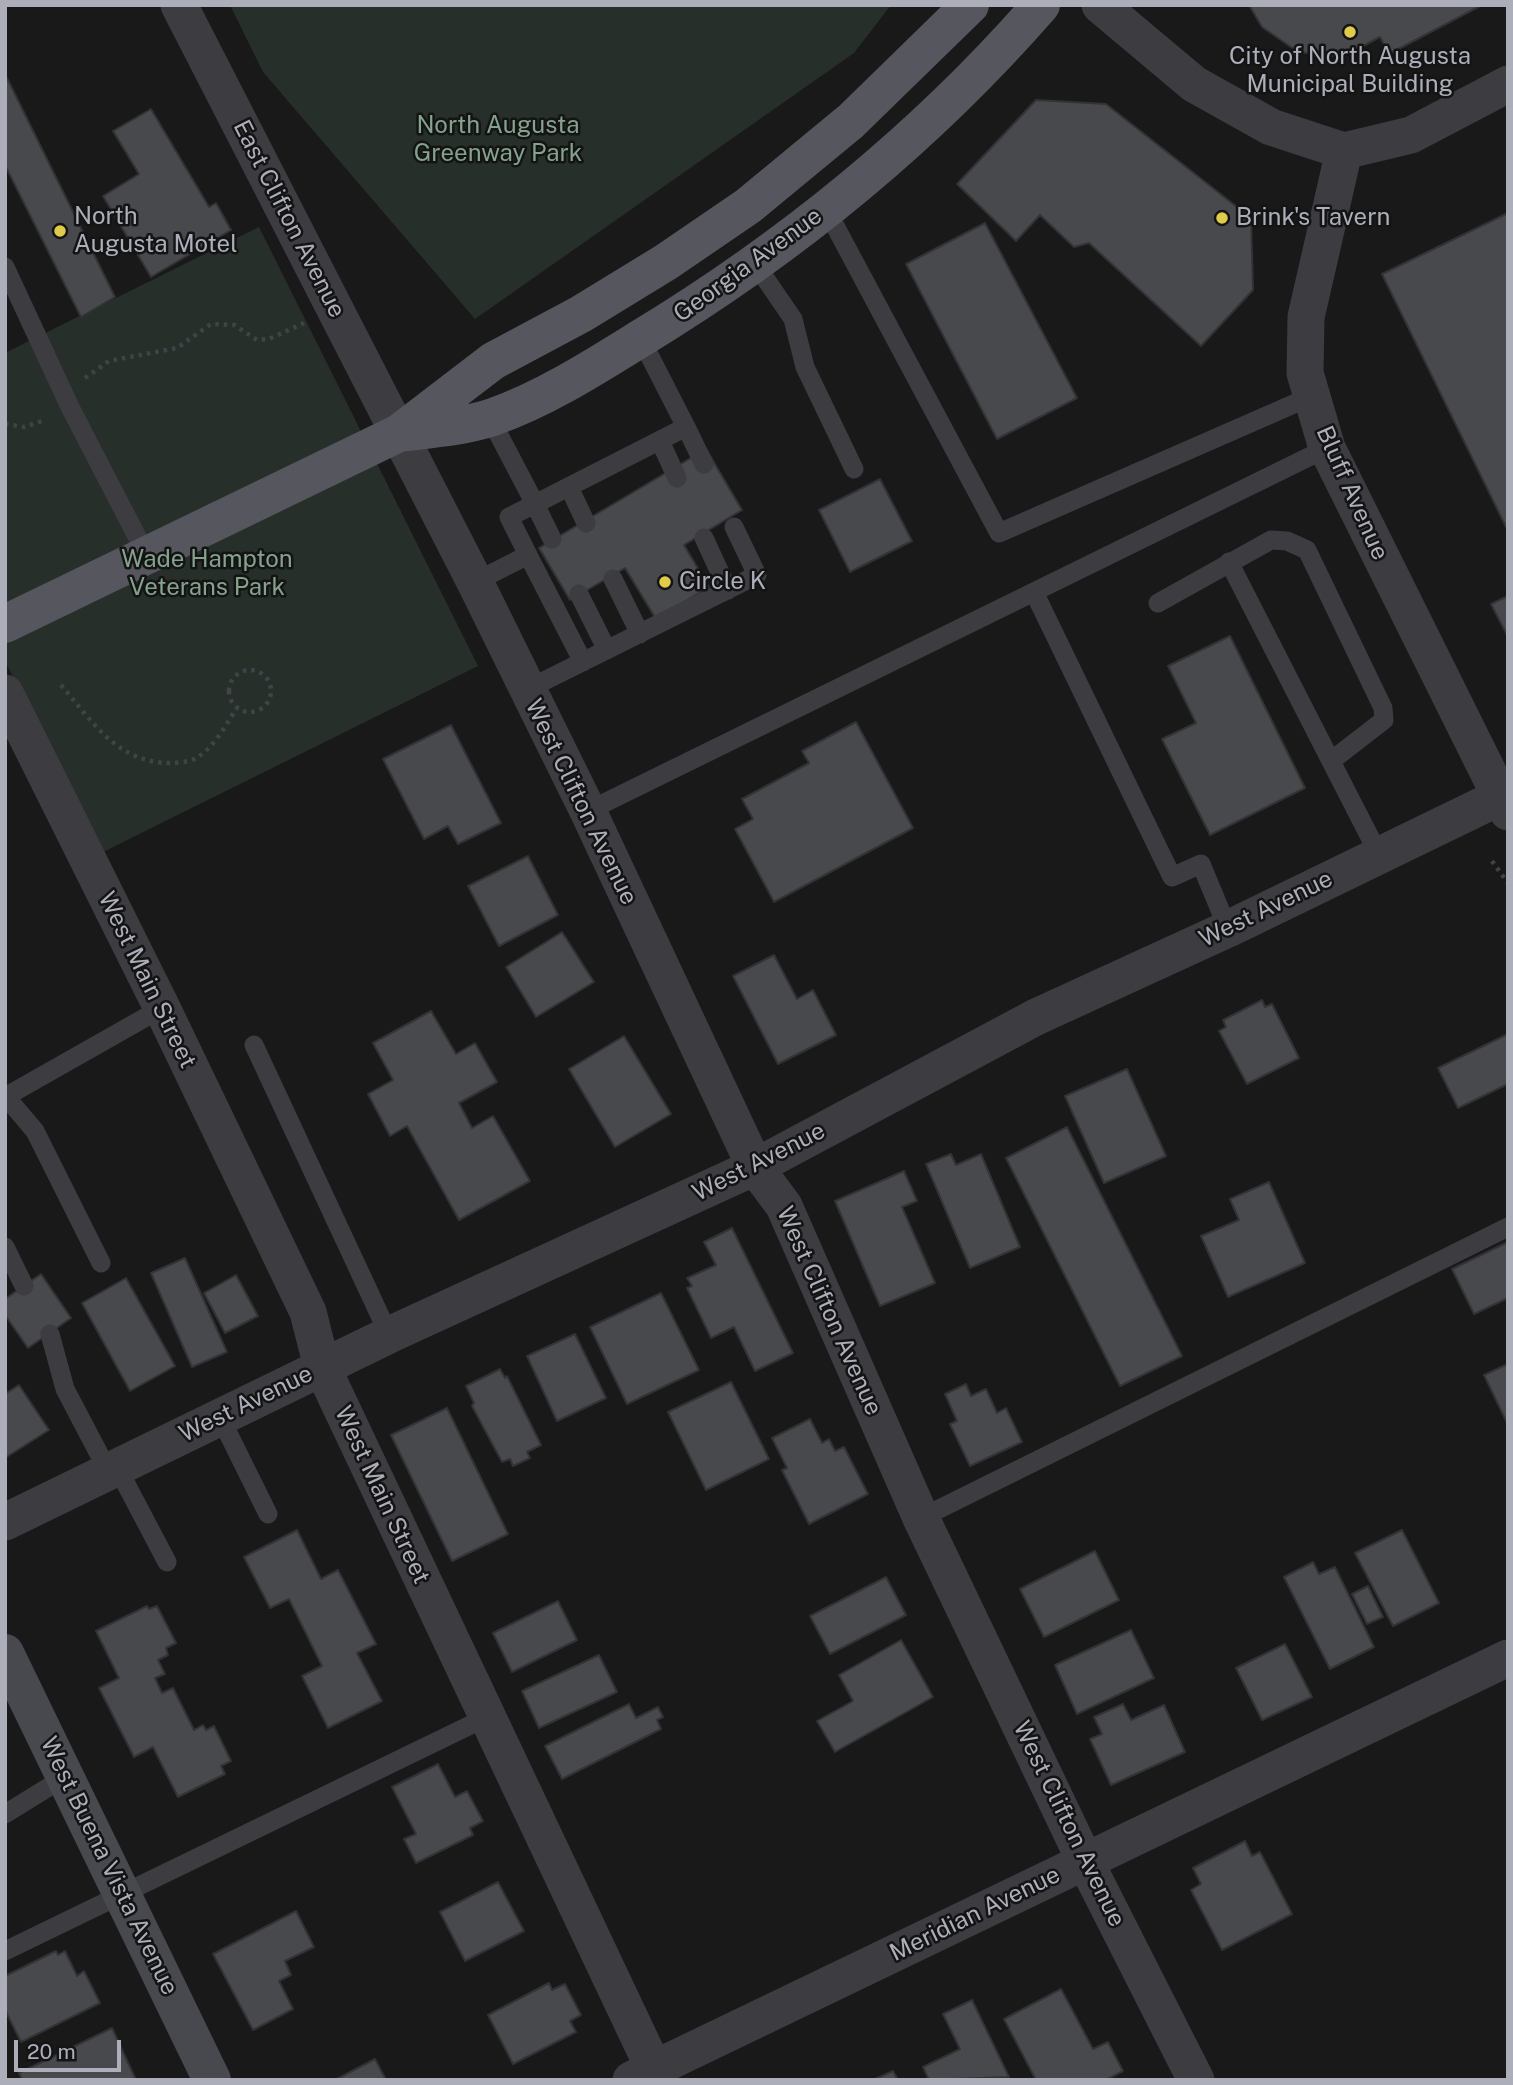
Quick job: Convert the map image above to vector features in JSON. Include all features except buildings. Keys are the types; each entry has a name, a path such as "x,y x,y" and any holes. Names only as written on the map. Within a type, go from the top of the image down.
{"main road":[{"name":"Georgia Avenue","path":"5,624 399,433 493,361 581,314 666,262 748,206 851,121 970,5"},
{"name":"Georgia Avenue","path":"399,433 457,426 517,408 641,339 755,265 887,160 956,95 1041,5"}],"street":[{"name":"East Clifton Avenue","path":"179,5 399,433"},
{"path":"1100,5 1194,84 1271,127 1344,151 1411,135 1508,84"},
{"name":"Bluff Avenue","path":"1344,151 1306,317 1305,373 1327,448 1505,800"},
{"name":"West Clifton Avenue","path":"399,433 588,811 755,1167 784,1206 921,1518 1085,1861 1196,2080"},
{"name":"West Main Street","path":"5,693 162,1008 308,1312 322,1367 487,1717 642,2074"},
{"name":"West Avenue","path":"5,1522 389,1335 755,1167 1036,1017 1228,929 1379,855 1505,800"},
{"name":"West Buena Vista Avenue","path":"5,1653 212,2080"},
{"name":"Meridian Avenue","path":"642,2074 1508,1658"}],"lane":[{"path":"826,209 999,533 1312,396"},
{"path":"755,265 793,319 805,367 854,469"},
{"path":"5,267 70,407 147,556"},
{"path":"641,339 704,464"},
{"path":"490,418 552,539"},
{"path":"583,662 509,517 686,427"},
{"path":"660,441 677,478"},
{"path":"588,811 1327,448"},
{"path":"569,487 586,523"},
{"path":"526,690 757,575 734,527"},
{"path":"704,538 727,590"},
{"path":"1158,603 1270,540 1287,541 1307,550 1383,708 1384,720 1331,761"},
{"path":"475,582 528,555"},
{"path":"1230,562 1379,855"},
{"path":"613,579 640,634"},
{"path":"1034,592 1172,877 1201,864 1228,929"},
{"path":"579,594 607,650"},
{"path":"101,1263 35,1130 6,1097 162,1008"},
{"path":"254,1045 389,1335"},
{"path":"921,1518 1508,1227"},
{"path":"5,1247 24,1286"},
{"path":"50,1334 65,1389 167,1562"},
{"path":"220,1417 268,1514"},
{"path":"5,1951 487,1717"},
{"path":"5,1814 65,1777"}],"path":[{"path":"82,383 87,375 109,361 177,348 211,324 234,325 257,340 284,333"},
{"path":"5,424 24,428 51,418"},
{"path":"241,672 261,673 271,683 268,705 255,713 237,708 229,694 231,681 241,672"},
{"path":"61,684 118,748 148,763 176,763 196,759 213,743 237,708"},
{"path":"1492,861 1508,883"}],"green space":[{"name":"North Augusta Greenway Park","path":"230,5 891,5 854,53 475,319 263,72"},
{"name":"Wade Hampton Veterans Park","path":"259,227 478,666 101,853 5,661 5,353"}],"place":[{"name":"City of North Augusta Municipal Building","path":"1350,32"},
{"name":"Brink's Tavern","path":"1222,218"},
{"name":"North Augusta Motel","path":"60,231"},
{"name":"Circle K","path":"665,582"}]}
